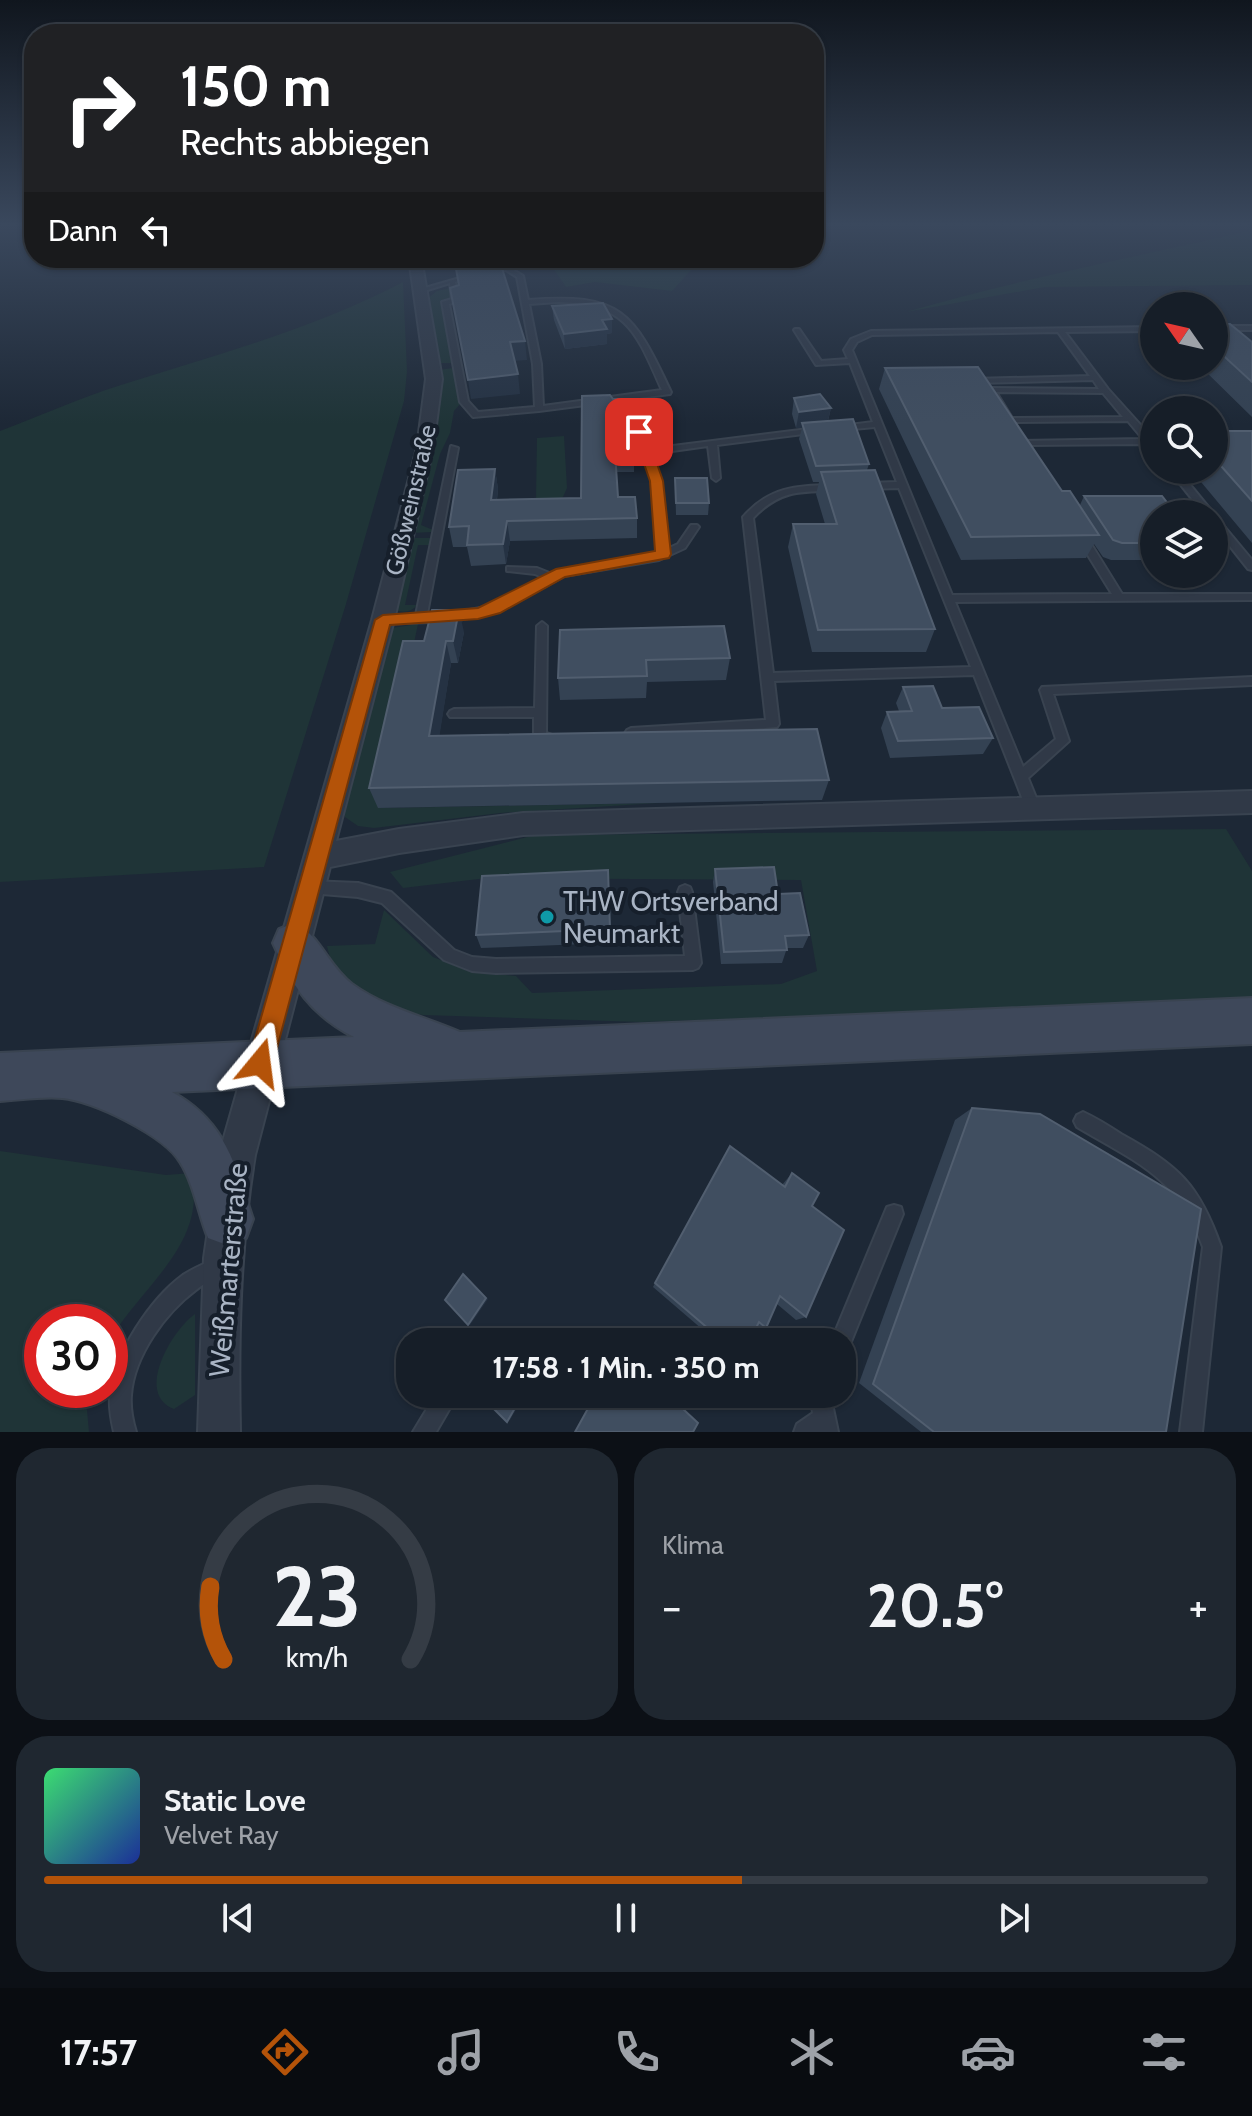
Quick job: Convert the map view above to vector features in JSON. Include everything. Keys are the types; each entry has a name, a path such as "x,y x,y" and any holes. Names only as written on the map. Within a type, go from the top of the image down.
{"main road":[{"path":"294,943 309,971 337,1000 387,1028 464,1054"},
{"path":"0,1077 1252,1021"},
{"path":"62,1074 112,1091 178,1124 192,1136 207,1161 225,1242"}],"street":[{"name":"Gößweinstraße","path":"260,1063 383,620 425,448 434,391 444,366 421,290"},
{"path":"319,857 399,841 523,824 1252,802"},
{"name":"Weißmarterstraße","path":"219,1432 218,1346 225,1242 237,1155 260,1063"}],"lane":[{"path":"454,290 456,301 445,302 444,366 464,402 476,415 667,392 643,339 626,316 615,308 565,299 527,302"},
{"path":"524,290 537,364 539,409"},
{"path":"1228,328 1252,328"},
{"path":"1034,810 848,350 854,341 871,333 1140,329"},
{"path":"797,330 819,363 853,361"},
{"path":"1060,330 1105,391 1140,428"},
{"path":"955,381 1096,378"},
{"path":"862,383 877,383"},
{"path":"1105,391 991,390 1010,420 1131,419"},
{"path":"646,452 879,424"},
{"path":"639,432 656,481 663,554"},
{"path":"1031,456 1023,443 1140,439"},
{"path":"712,443 716,478"},
{"path":"421,619 454,448"},
{"path":"1184,484 1198,500"},
{"path":"859,487 904,485"},
{"path":"618,734 773,724 748,517 763,500 785,489 844,487"},
{"path":"383,620 421,619 494,609 551,577 663,554 682,546 694,527"},
{"path":"1079,534 1119,598"},
{"path":"1228,537 1252,567"},
{"path":"511,569 537,571 551,577"},
{"path":"950,599 1252,597"},
{"path":"540,739 542,626"},
{"path":"768,677 979,671"},
{"path":"1020,777 1063,741 1046,690 1252,681"},
{"path":"454,714 540,712"},
{"path":"524,739 556,738"},
{"path":"310,887 358,890 386,897 449,955 472,964 496,966 693,963 685,892"},
{"path":"1083,1121 1172,1176 1190,1195 1205,1221 1212,1247 1191,1432"},
{"path":"847,1328 894,1214"},
{"path":"125,1432 118,1417 120,1388 150,1326 225,1242"},
{"path":"424,1432 439,1408"},
{"path":"818,1428 819,1408"}],"green space":[{"path":"387,290 403,290 407,371 404,401 346,604 264,867 0,882 0,431 106,390 228,352"},
{"path":"451,290 453,299 443,302 452,363 437,363 427,299 437,291"},
{"path":"991,290 1029,290 906,312"},
{"path":"453,368 460,404 454,411 450,433 440,454 421,525 433,530 411,533 438,370"},
{"path":"564,436 567,488 562,499 536,499 537,438"},
{"path":"409,538 432,538 430,545 418,545 405,605 417,605 402,611 396,610"},
{"path":"418,624 379,808 659,803 500,813 374,828 358,826 345,817 344,808 392,628"},
{"path":"1226,829 1252,871 1252,1001 641,1022 423,1015 390,1008 362,997 340,977 327,946 375,944 384,910 433,957 468,971 516,976 532,993 781,984 817,971 801,880 487,878 403,888 390,872 535,835"},
{"path":"0,1151 166,1175 191,1173 194,1198 190,1221 181,1242 128,1314 128,1304 24,1304 24,1408 87,1408 89,1432 0,1432"},
{"path":"195,1314 195,1395 174,1409 162,1401 157,1390 157,1377 176,1333"}],"building":[{"path":"450,290 509,290 525,341 510,342 518,374 468,380"},
{"path":"603,303 612,319 602,320 607,329 564,334 552,306"},
{"path":"1228,324 1252,342 1252,382 1228,360"},
{"path":"978,367 1062,491 1070,491 1099,535 971,537 885,368"},
{"path":"820,394 831,408 799,412 794,398"},
{"path":"610,395 613,399 628,399 634,452 615,452 618,497 635,497 637,518 507,521 503,544 467,545 469,526 449,527 458,470 495,469 491,500 581,498 582,396"},
{"path":"853,419 869,464 816,466 802,423"},
{"path":"1228,431 1252,431 1252,501 1228,474"},
{"path":"875,470 935,629 818,630 793,524 837,524 821,472"},
{"path":"675,478 707,478 709,503 676,503"},
{"path":"1084,496 1162,496 1165,500 1140,500 1140,543 1113,540"},
{"path":"432,610 459,610 453,641 446,641 429,736 817,729 829,780 369,788 403,641 424,641"},
{"path":"724,626 730,658 646,660 647,676 558,678 560,630"},
{"path":"933,686 942,708 979,707 993,738 898,741 887,712 912,711 903,687"},
{"path":"774,867 778,894 800,893 809,935 785,936 787,950 724,952 715,869"},
{"name":"THW Ortsverband Neumarkt","path":"608,870 610,929 476,935 482,876"},
{"path":"972,1108 1040,1114 1201,1209 1166,1432 934,1432 873,1384"},
{"path":"730,1146 785,1187 792,1173 819,1193 812,1206 844,1230 806,1317 780,1296 766,1328 759,1322 756,1328 708,1328 655,1283"},
{"path":"463,1274 486,1298 468,1325 445,1300"},
{"path":"493,1408 515,1408 507,1422"},
{"path":"588,1408 682,1408 698,1423 693,1432 575,1432"}],"place":[{"name":"THW Ortsverband Neumarkt","path":"547,917"}],"route":[{"path":"260,1063 383,620 478,613 494,609 561,573 655,558 663,554 656,481 639,432"}]}
